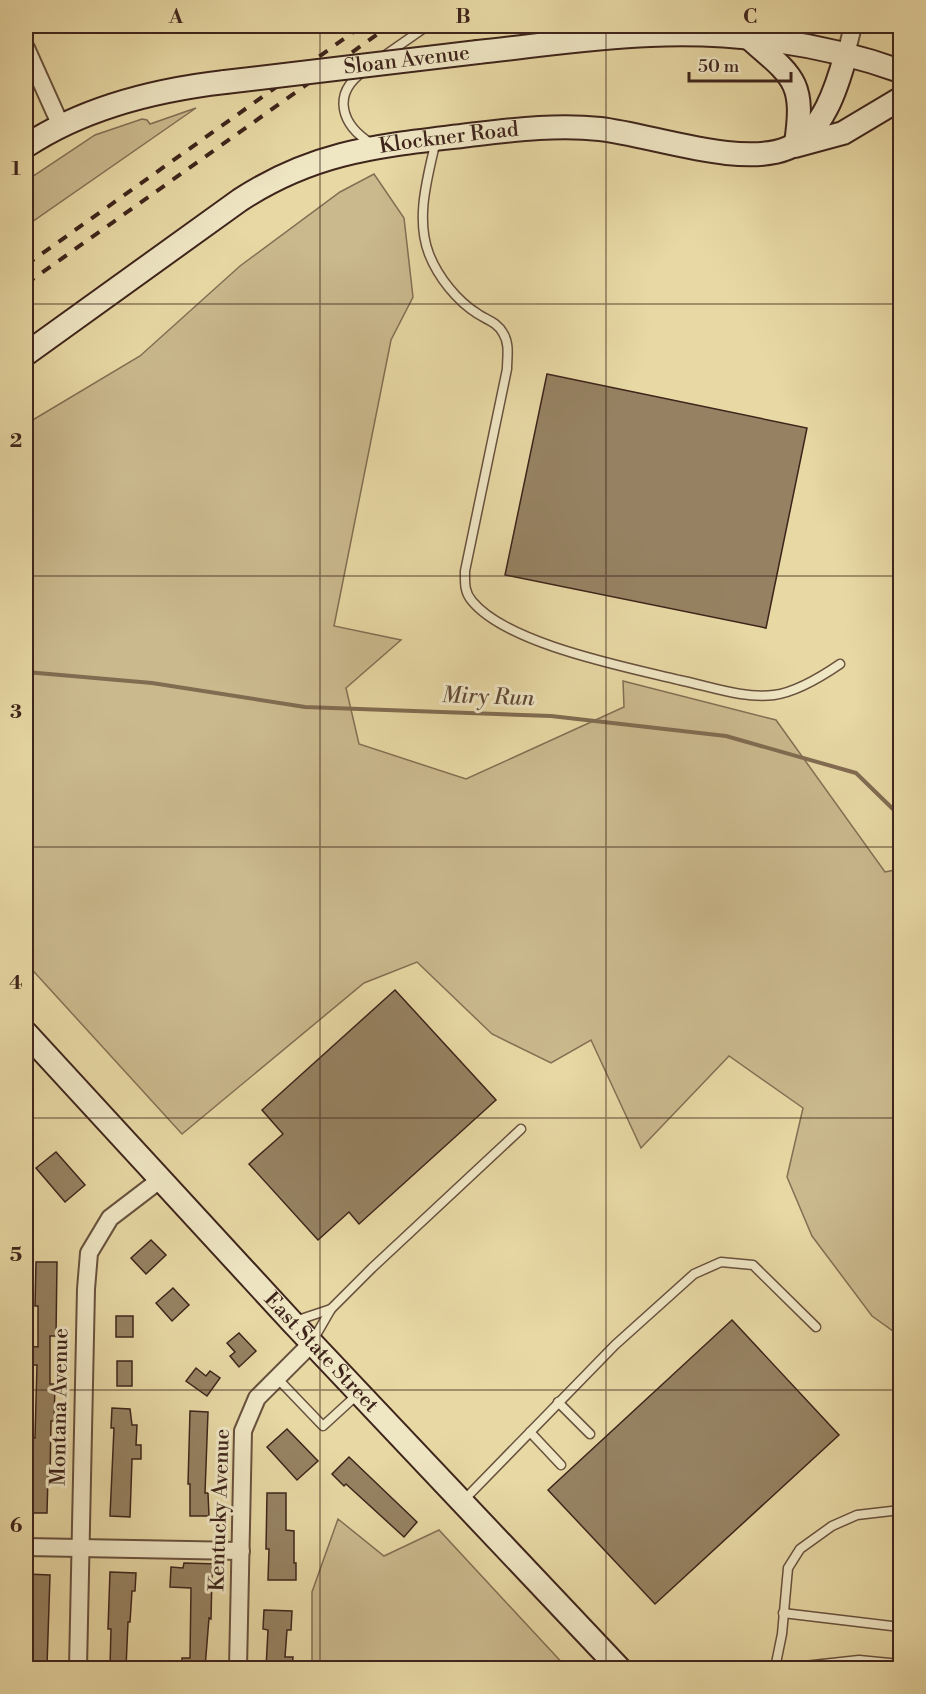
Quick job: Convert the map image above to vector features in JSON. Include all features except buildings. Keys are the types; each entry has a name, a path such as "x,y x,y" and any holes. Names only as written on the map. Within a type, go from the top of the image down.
{"main road":[{"name":"Sloan Avenue","path":"26,146 61,126 96,111 143,96 203,84 478,52 652,35 750,39 846,54 900,71"},
{"path":"750,39 784,68 795,84 800,108 792,146"},
{"path":"792,146 816,124 828,105 837,86 846,54"},
{"name":"Klockner Road","path":"26,354 261,187 307,165 334,156 377,147 519,130 571,127 626,133 714,151 737,154 765,153 835,136 900,99"},
{"name":"East State Street","path":"26,1032 292,1322 619,1668"}],"street":[{"path":"846,54 853,26"},
{"path":"26,48 61,126"},
{"name":"Montana Avenue","path":"78,1668 79,1547 88,1253 110,1218 161,1179"},
{"name":"Kentucky Avenue","path":"238,1668 243,1431 257,1398 312,1343"},
{"path":"26,1547 241,1551"}],"lane":[{"path":"377,147 360,136 348,121 344,111 345,95 357,76 427,26"},
{"path":"436,140 423,208 423,230 429,254 454,294 477,314 496,324 504,334 508,348 507,369 465,571 465,589 471,600 484,613 501,624 534,639 587,658 754,695 775,695 799,688 825,675 840,664"},
{"path":"312,1343 331,1309 521,1129"},
{"path":"462,1502 615,1345 694,1274 721,1262 753,1265 816,1327"},
{"path":"292,1322 331,1309"},
{"path":"277,1378 323,1426 359,1393"},
{"path":"558,1402 590,1434"},
{"path":"530,1432 561,1465"},
{"path":"775,1668 788,1568 800,1549 832,1526 857,1515 900,1510"},
{"path":"783,1613 900,1627"},
{"path":"786,1668 859,1660 900,1664"}],"shaded area":[{"path":"196,108 26,226 26,181 95,135 142,119 147,120 150,124"},
{"path":"374,174 404,218 413,297 391,340 334,626 401,640 346,688 359,744 466,779 624,707 623,681 776,720 885,872 900,869 900,1336 872,1316 812,1236 787,1177 803,1108 729,1056 641,1148 591,1040 551,1063 492,1034 417,962 364,983 182,1134 26,963 26,424 140,356 240,266 340,192"},
{"path":"338,1519 384,1556 439,1530 567,1668 312,1668 312,1592"}],"waterway":[{"name":"Miry Run","path":"26,672 152,683 305,707 551,716 726,736 856,773 895,811 900,845"}],"railway":[{"path":"26,265 362,26"},
{"path":"26,284 389,26"}]}
